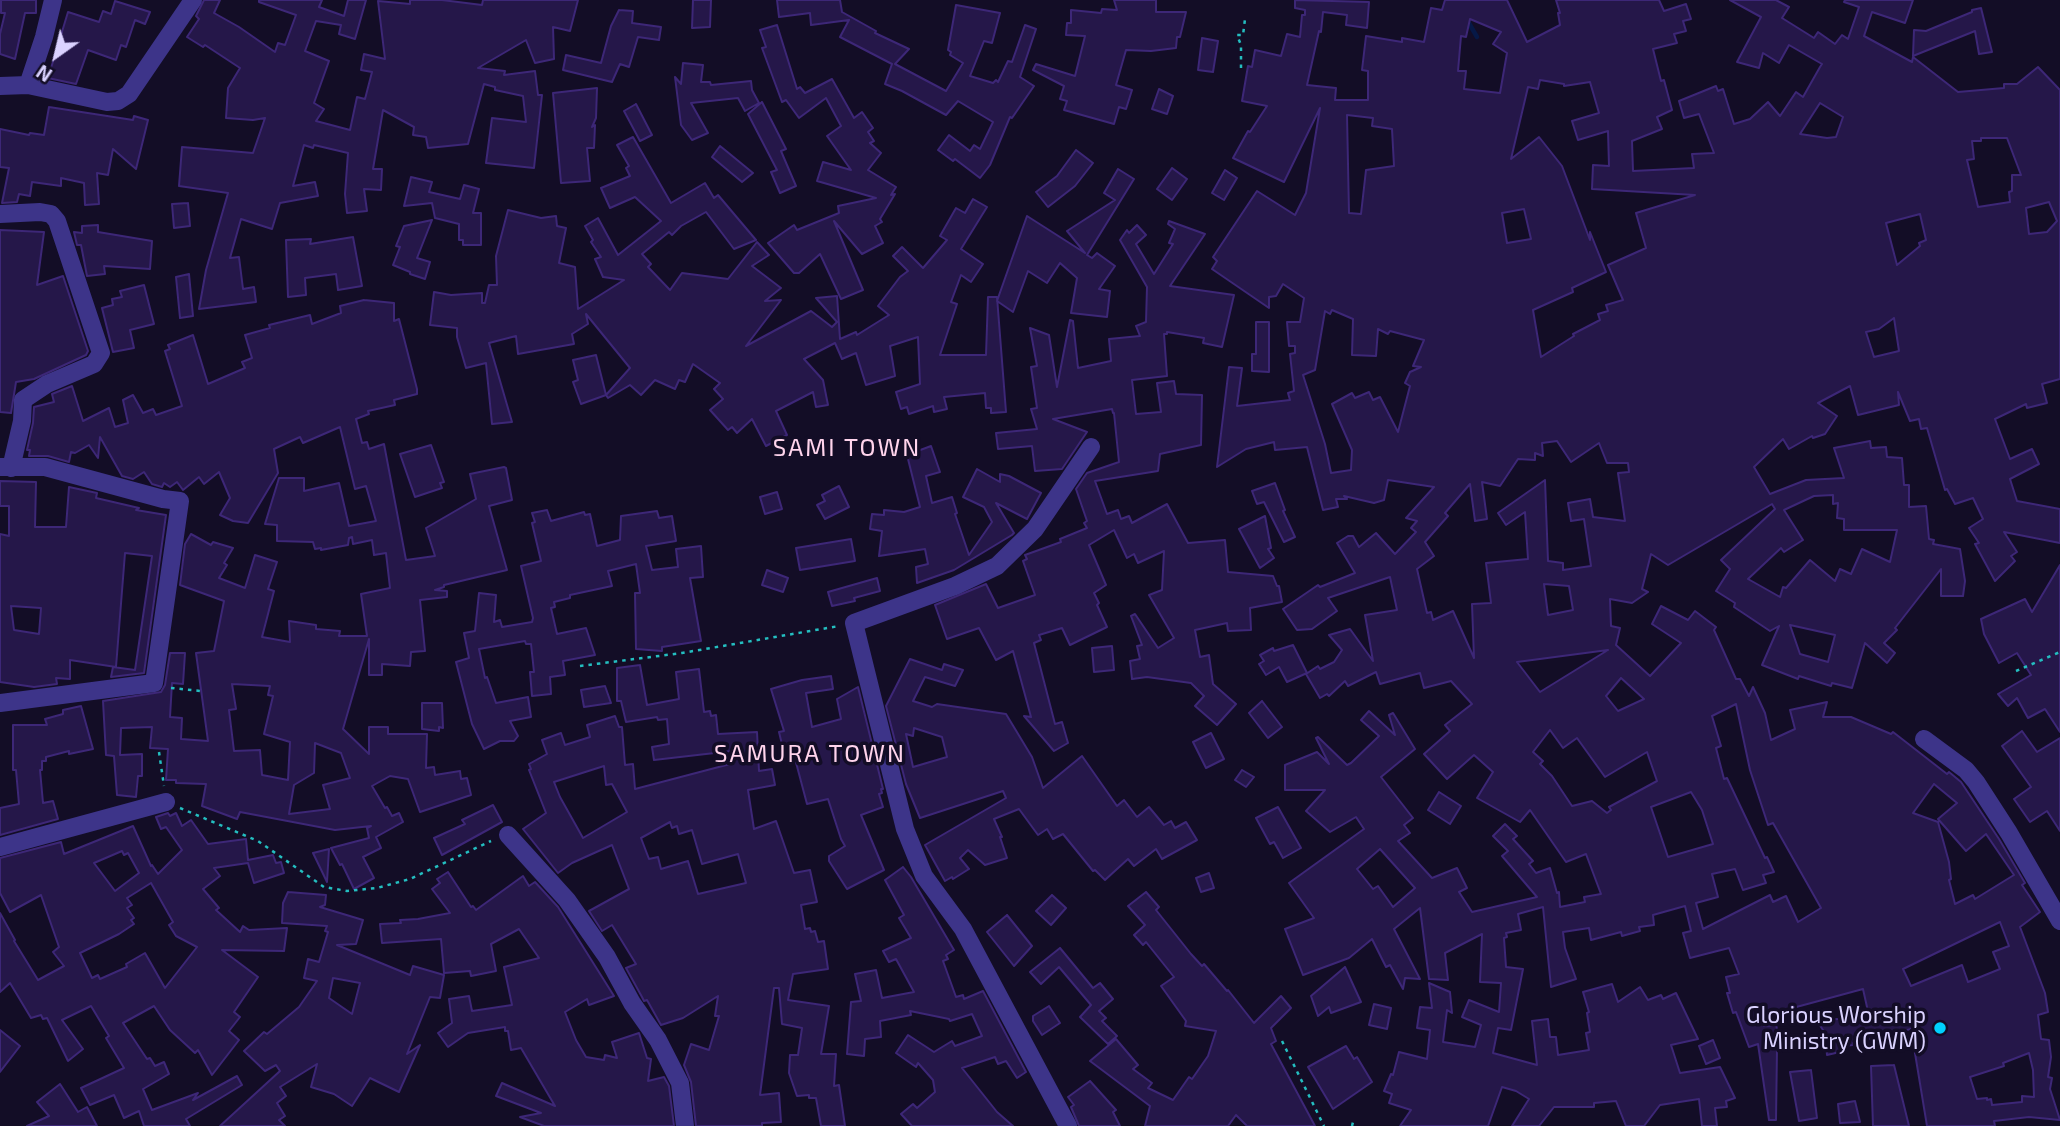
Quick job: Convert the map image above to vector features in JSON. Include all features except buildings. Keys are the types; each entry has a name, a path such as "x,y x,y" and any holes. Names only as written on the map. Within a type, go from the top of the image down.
{"street":[{"path":"28,85 53,0"},
{"path":"0,86 28,85 107,102 118,101 129,94 193,0"},
{"path":"0,214 40,212 51,214 57,221 101,353 94,363 47,384 23,400 22,421 5,467 45,467 163,499 180,501 154,684 0,703"},
{"path":"1069,1126 964,929 924,876 905,829 854,623 955,586 997,566 1035,529 1091,447"},
{"path":"1924,739 1966,770 1976,782 2060,921"},
{"path":"0,848 166,802"},
{"path":"508,835 566,900 607,957 632,1003 658,1040 680,1083 685,1126"}],"path":[{"path":"1241,68 1241,45 1237,35 1243,35 1245,19"},
{"path":"580,666 682,653 854,623"},
{"path":"2016,671 2060,652"},
{"path":"154,684 201,691"},
{"path":"159,751 166,802 258,841 324,887 347,891 377,888 410,879 508,835"},
{"path":"1282,1041 1324,1126"}],"waterway":[{"path":"1466,18 1477,37"}],"place":[{"name":"Glorious Worship Ministry (GWM)","path":"1940,1028"}],"district":[{"name":"SAMI TOWN","path":"847,448"},
{"name":"SAMURA TOWN","path":"810,754"}]}
